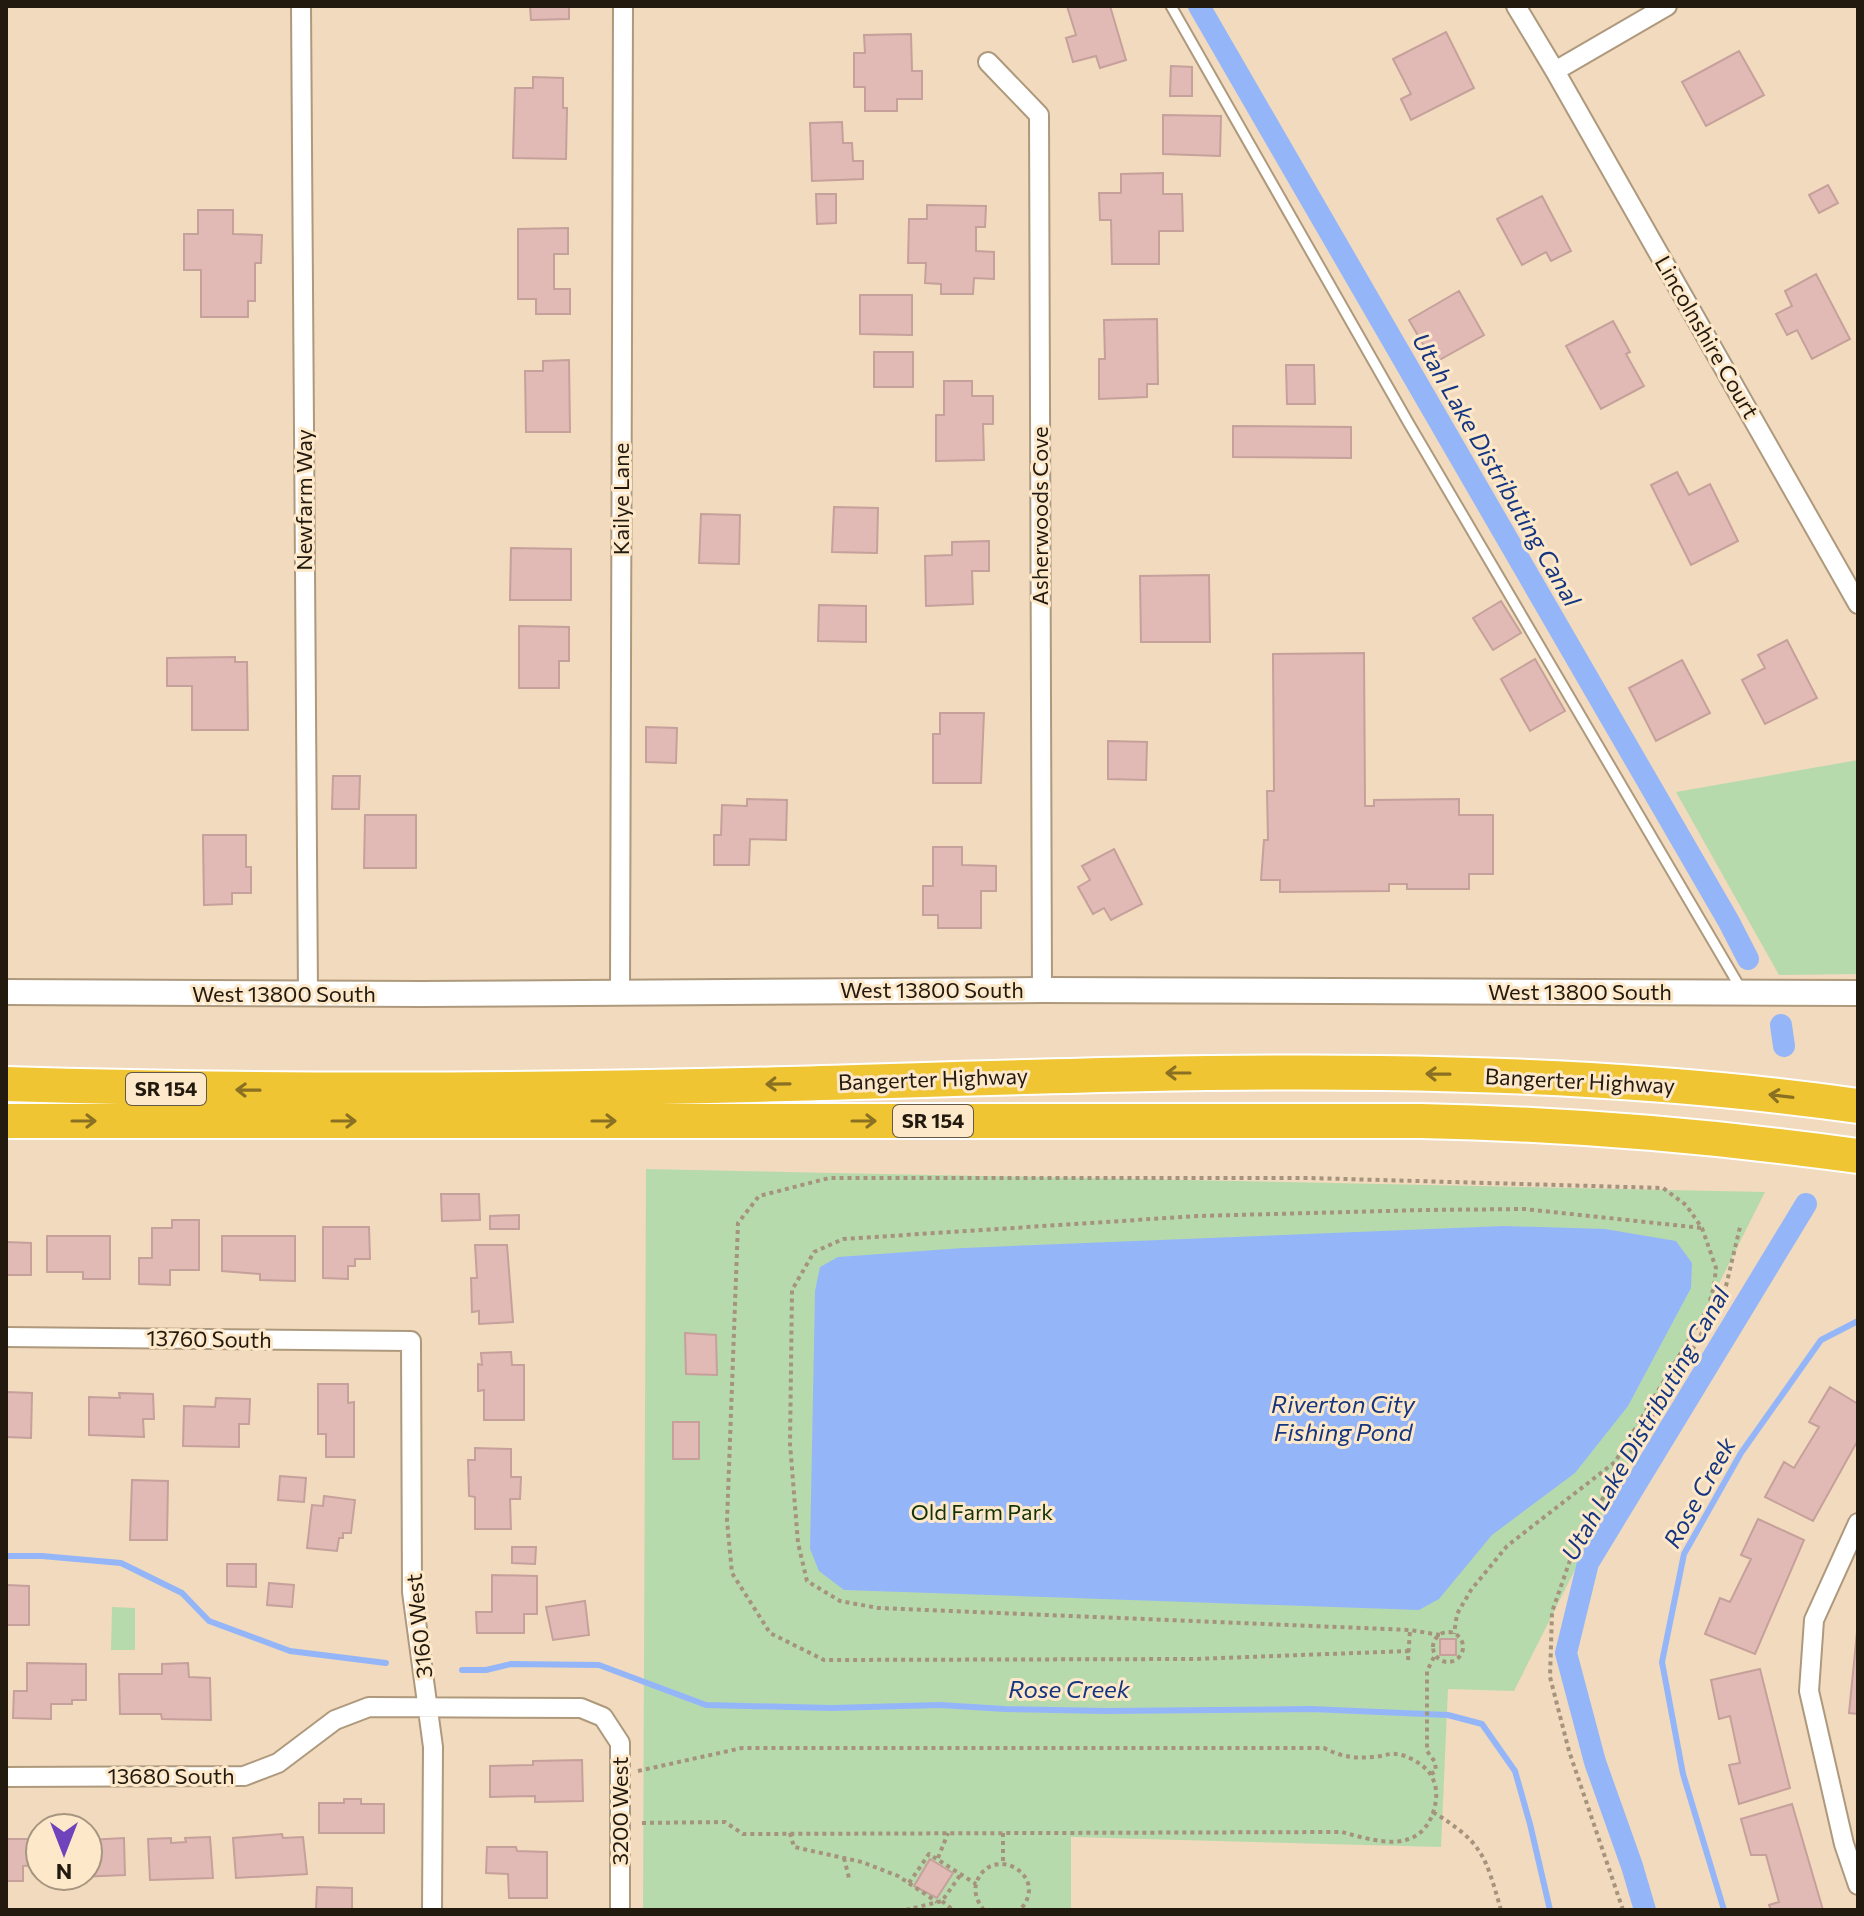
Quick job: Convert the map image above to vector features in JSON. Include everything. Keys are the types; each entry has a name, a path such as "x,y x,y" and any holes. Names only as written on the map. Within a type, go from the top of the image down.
{"highway":[{"name":"Bangerter Highway","path":"6,1084 326,1091 780,1084 1094,1074 1470,1075 1638,1082 1858,1106"},
{"name":"Bangerter Highway","path":"6,1121 1421,1121 1569,1126 1679,1134 1858,1156"}],"street":[{"name":"Newfarm Way","path":"301,6 308,994"},
{"name":"Kailye Lane","path":"620,991 623,6"},
{"name":"Lincolnshire Court","path":"1516,6 1858,604"},
{"path":"1555,71 1667,6"},
{"name":"Asherwoods Cove","path":"988,62 1039,115 1042,990"},
{"name":"West 13800 South","path":"6,992 308,994 1042,990 1858,993"},
{"name":"13760 South","path":"6,1337 411,1341"},
{"name":"3160 West","path":"411,1341 412,1592 433,1747 432,1910"},
{"path":"1858,1523 1814,1620 1809,1691 1844,1844 1858,1885"},
{"name":"13680 South","path":"6,1777 244,1776 278,1763 335,1720 369,1707 581,1708 603,1717"},
{"name":"3200 West","path":"603,1717 620,1743 620,1910"}],"lane":[{"path":"1171,6 1416,435 1744,993"}],"path":[{"path":"1409,1651 1194,1659 824,1660 770,1633 732,1573 727,1521 738,1223 759,1196 829,1178 1310,1178 1663,1188 1686,1205 1702,1228 1716,1268 1708,1308 1615,1462 1507,1546 1471,1590 1457,1614 1454,1634 1462,1645 1457,1659 1448,1662 1435,1655"},
{"path":"1454,1634 878,1608 840,1601 807,1581 798,1543 790,1444 792,1290 814,1252 843,1239 943,1230 1198,1216 1524,1209 1702,1228"},
{"path":"1623,1910 1569,1751 1550,1677 1552,1612 1576,1543 1697,1342 1726,1286 1740,1227"},
{"path":"1408,1660 1410,1630"},
{"path":"1431,1774 1436,1771 1435,1762 1427,1751 1428,1676 1435,1655 1434,1642 1440,1635"},
{"path":"637,1771 742,1748 1324,1748 1337,1756 1369,1758 1396,1754 1413,1759 1431,1774 1438,1799 1428,1826 1405,1841 1378,1842 1342,1832 743,1834 725,1822 639,1823"},
{"path":"1433,1812 1465,1831 1487,1862 1501,1910"},
{"path":"790,1833 794,1847 844,1858 898,1876 953,1910"},
{"path":"938,1858 948,1833"},
{"path":"1003,1833 1003,1864"},
{"path":"909,1883 929,1854 976,1884"},
{"path":"844,1858 849,1878"},
{"path":"984,1910 976,1897 976,1884 983,1871 990,1866 1003,1864 1017,1868 1028,1881 1028,1898 1020,1910"},
{"path":"906,1910 940,1901 961,1874"}],"green space":[{"path":"1858,760 1858,974 1779,975 1676,792"},
{"name":"Old Farm Park","path":"646,1169 1765,1192 1514,1691 1448,1689 1441,1847 1071,1837 1071,1910 643,1910"},
{"path":"112,1607 135,1608 135,1650 111,1650"}],"water":[{"name":"Riverton City Fishing Pond","path":"1504,1226 1605,1229 1676,1241 1692,1263 1691,1288 1628,1406 1575,1473 1492,1535 1439,1599 1419,1610 844,1590 819,1571 810,1549 815,1291 820,1267 838,1257 963,1248"}],"building":[{"path":"530,6 569,6 569,19 531,20"},
{"path":"1067,6 1110,6 1126,60 1100,68 1096,56 1073,62 1066,38 1076,35"},
{"path":"1446,32 1474,88 1411,120 1401,99 1411,94 1393,59"},
{"path":"911,34 912,71 922,71 922,99 897,99 897,111 865,111 865,87 854,87 854,53 865,53 864,35"},
{"path":"1739,51 1764,95 1706,126 1682,82"},
{"path":"1171,66 1192,67 1192,96 1170,96"},
{"path":"533,77 563,78 563,108 567,108 566,159 513,158 515,88 533,88"},
{"path":"1163,115 1221,116 1220,156 1163,154"},
{"path":"842,122 843,143 852,143 853,161 863,161 863,179 812,181 810,123"},
{"path":"1163,173 1163,194 1182,194 1183,231 1159,231 1159,264 1112,264 1111,220 1100,220 1099,193 1121,193 1121,174"},
{"path":"1828,185 1838,203 1819,213 1809,195"},
{"path":"816,194 836,194 836,223 817,224"},
{"path":"1542,196 1571,251 1551,261 1546,252 1522,265 1497,219"},
{"path":"927,205 986,206 985,227 976,227 976,251 994,252 994,279 974,278 973,294 941,294 941,284 925,283 926,263 908,263 909,219 927,219"},
{"path":"198,210 233,210 233,234 262,235 261,263 255,263 255,301 248,301 248,317 201,317 201,270 184,270 184,234 198,234"},
{"path":"568,228 568,254 554,254 554,289 570,289 570,314 536,314 536,299 518,299 518,229"},
{"path":"1816,274 1850,339 1812,359 1797,330 1787,335 1776,314 1792,306 1785,291"},
{"path":"1459,291 1484,335 1434,363 1409,320"},
{"path":"860,295 912,295 912,335 860,334"},
{"path":"1157,319 1158,384 1147,384 1147,397 1099,399 1099,359 1105,359 1104,320"},
{"path":"1613,321 1630,352 1626,354 1644,386 1601,409 1566,346"},
{"path":"874,352 913,352 913,387 874,387"},
{"path":"569,360 570,432 526,432 525,371 543,371 543,361"},
{"path":"1286,365 1314,365 1315,404 1287,404"},
{"path":"944,381 972,381 972,396 993,396 993,424 983,424 984,460 936,461 936,415 944,415"},
{"path":"1233,426 1351,427 1351,458 1233,457"},
{"path":"1677,472 1689,495 1710,484 1738,541 1691,565 1651,485"},
{"path":"834,507 878,508 877,553 832,552"},
{"path":"701,514 740,515 739,564 699,563"},
{"path":"989,541 989,571 972,571 973,604 926,606 925,556 952,555 952,542"},
{"path":"511,548 571,549 571,600 510,600"},
{"path":"1209,575 1210,642 1141,642 1140,576"},
{"path":"1501,601 1521,633 1493,650 1473,618"},
{"path":"819,605 866,606 866,642 818,641"},
{"path":"519,626 569,627 569,661 559,661 559,688 519,688"},
{"path":"1787,640 1817,698 1765,724 1742,680 1765,668 1758,655"},
{"path":"1364,653 1365,806 1374,806 1374,800 1459,799 1459,815 1493,815 1493,874 1469,874 1469,889 1407,889 1407,884 1389,884 1389,891 1280,892 1280,880 1261,880 1264,840 1268,840 1267,791 1274,791 1273,654"},
{"path":"235,657 235,662 247,662 248,730 192,730 192,686 167,686 167,658"},
{"path":"1535,659 1565,711 1530,731 1501,679"},
{"path":"1682,660 1710,713 1656,741 1629,688"},
{"path":"940,713 984,713 981,783 933,783 933,734 940,734"},
{"path":"646,727 677,728 676,763 646,762"},
{"path":"1108,741 1147,742 1146,780 1108,779"},
{"path":"333,776 360,776 359,809 332,809"},
{"path":"747,799 787,800 786,840 750,839 749,865 714,865 714,835 721,835 722,805 747,806"},
{"path":"365,815 416,815 416,868 364,868"},
{"path":"203,835 246,835 246,867 251,867 251,893 232,893 232,904 204,905"},
{"path":"933,847 962,847 962,865 996,866 996,891 981,891 981,928 938,928 938,915 923,915 923,886 933,886"},
{"path":"1114,849 1142,904 1111,920 1104,908 1093,914 1078,887 1090,880 1082,866"},
{"path":"441,1194 479,1194 480,1220 442,1221"},
{"path":"519,1215 519,1229 490,1229 490,1216"},
{"path":"172,1220 199,1220 199,1270 170,1270 170,1285 139,1284 139,1258 152,1258 152,1228 172,1228"},
{"path":"323,1227 369,1227 370,1259 355,1259 355,1266 348,1266 348,1279 323,1278"},
{"path":"47,1236 110,1236 110,1279 83,1279 83,1272 47,1272"},
{"path":"222,1236 295,1236 295,1281 260,1280 260,1274 222,1271"},
{"path":"6,1242 31,1243 31,1275 6,1275"},
{"path":"475,1245 507,1245 513,1322 479,1324 479,1311 472,1312 471,1278 477,1278"},
{"path":"685,1333 716,1335 717,1375 686,1374"},
{"path":"511,1352 512,1365 524,1365 524,1420 484,1420 484,1390 478,1391 481,1353"},
{"path":"318,1384 348,1384 348,1403 354,1402 354,1457 326,1457 326,1434 318,1434"},
{"path":"1830,1387 1858,1404 1858,1440 1813,1521 1765,1497 1784,1462 1794,1468 1819,1427 1809,1422"},
{"path":"6,1392 32,1393 31,1438 6,1437"},
{"path":"119,1393 153,1394 154,1419 143,1419 144,1437 89,1435 89,1397 120,1398"},
{"path":"216,1398 250,1399 249,1424 239,1424 239,1447 183,1446 184,1406 215,1407"},
{"path":"673,1422 699,1422 699,1459 673,1459"},
{"path":"475,1448 511,1449 511,1477 521,1477 520,1499 510,1499 511,1529 475,1529 475,1497 469,1496 468,1460 475,1460"},
{"path":"280,1476 306,1478 304,1502 278,1500"},
{"path":"132,1480 168,1481 167,1540 130,1540"},
{"path":"324,1496 355,1500 351,1533 343,1533 343,1538 339,1538 337,1551 307,1548 312,1505 323,1506"},
{"path":"1758,1519 1804,1540 1755,1654 1705,1634 1720,1598 1730,1602 1751,1559 1741,1555"},
{"path":"512,1547 536,1547 535,1564 512,1563"},
{"path":"227,1564 256,1564 256,1587 227,1586"},
{"path":"492,1575 537,1576 537,1614 524,1614 524,1633 477,1633 476,1612 492,1612"},
{"path":"269,1583 294,1585 292,1607 267,1605"},
{"path":"6,1585 29,1586 29,1625 6,1625"},
{"path":"585,1601 589,1635 553,1640 546,1607"},
{"path":"1858,1622 1858,1714 1849,1713"},
{"path":"1440,1639 1456,1639 1456,1655 1440,1655"},
{"path":"27,1663 86,1664 86,1700 51,1704 51,1719 13,1718 14,1691 27,1691"},
{"path":"188,1663 189,1677 210,1678 211,1720 162,1719 161,1714 120,1714 119,1674 162,1674 162,1664"},
{"path":"1760,1669 1790,1788 1739,1804 1729,1765 1740,1763 1730,1716 1719,1719 1711,1680"},
{"path":"582,1760 583,1801 535,1802 535,1796 490,1797 490,1766"},
{"path":"344,1799 361,1799 361,1804 384,1804 384,1833 319,1833 319,1803 344,1803"},
{"path":"1792,1804 1823,1910 1771,1910 1769,1905 1779,1902 1766,1855 1751,1855 1741,1819"},
{"path":"282,1834 283,1838 303,1837 307,1874 236,1878 233,1838"},
{"path":"210,1837 213,1878 150,1880 148,1839 171,1838 171,1843 186,1842 185,1838"},
{"path":"124,1838 125,1875 104,1876 104,1839"},
{"path":"6,1839 24,1839 23,1881 6,1881"},
{"path":"487,1847 516,1847 517,1851 547,1852 547,1898 509,1898 508,1874 486,1873"},
{"path":"930,1859 953,1873 937,1898 914,1886"},
{"path":"317,1887 352,1888 352,1910 316,1910"}],"waterway":[{"name":"Utah Lake Distributing Canal","path":"1199,6 1748,959"},
{"name":"Utah Lake Distributing Canal","path":"1781,1025 1784,1046"},
{"name":"Utah Lake Distributing Canal","path":"1645,1910 1595,1762 1566,1653 1588,1563 1806,1204"},
{"name":"Rose Creek","path":"1724,1910 1683,1774 1662,1662 1684,1554 1741,1453 1821,1340 1858,1321"},
{"name":"Rose Creek","path":"6,1556 121,1563 182,1593 209,1621 290,1651 386,1663"},
{"name":"Rose Creek","path":"462,1670 486,1670 511,1664 599,1665 706,1705 832,1708 940,1705 1106,1711 1311,1709 1448,1715 1482,1724 1515,1771 1550,1910"}]}
